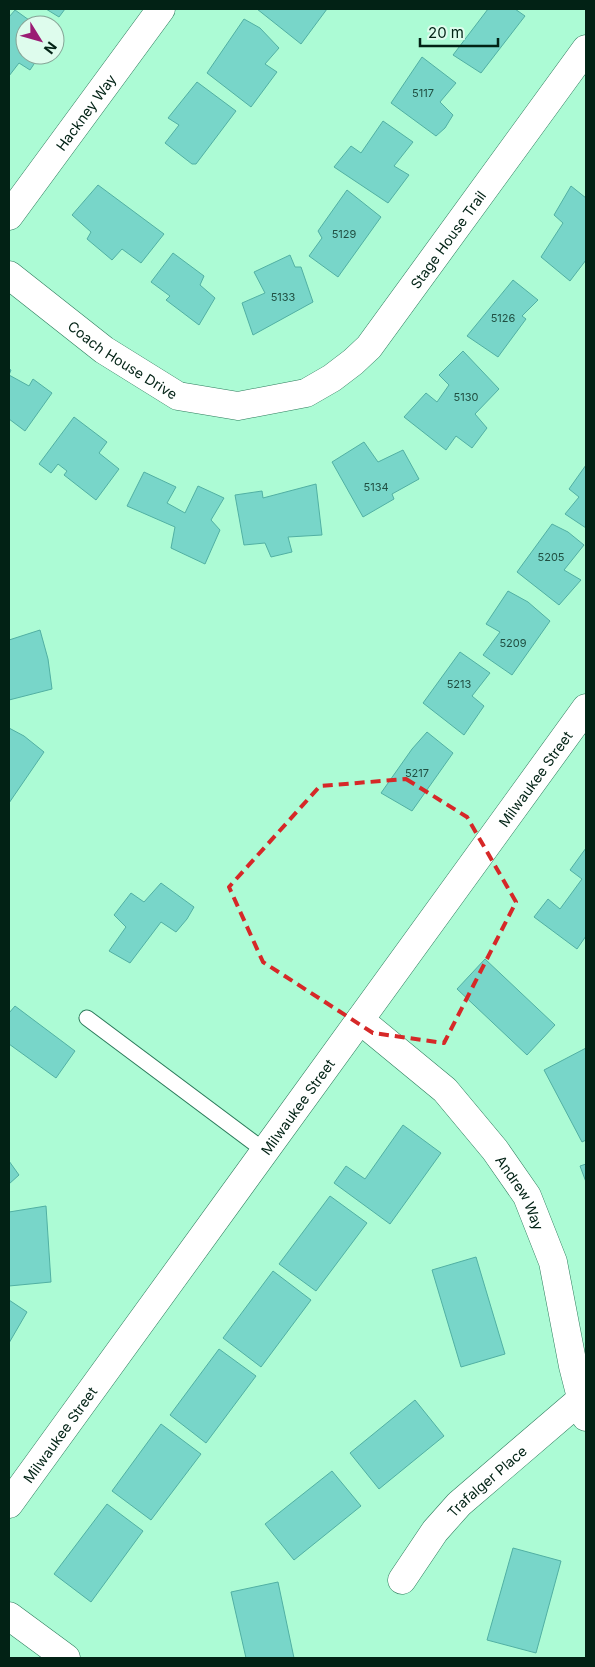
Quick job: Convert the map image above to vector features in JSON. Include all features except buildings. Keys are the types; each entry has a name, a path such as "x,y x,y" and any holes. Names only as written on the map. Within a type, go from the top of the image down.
{"street":[{"name":"Hackney Way","path":"9,216 161,9"},
{"name":"Stage House Trail","path":"282,398 306,393 332,378 369,347 586,49"},
{"name":"Coach House Drive","path":"9,275 104,350 178,396 238,406 282,398"},
{"name":"Milwaukee Street","path":"9,1504 586,708"},
{"name":"Andrew Way","path":"360,1020 445,1090 495,1150 527,1196 553,1262 585,1404"},
{"name":"Trafalger Place","path":"402,1580 435,1531 459,1504 585,1404"},
{"path":"9,1616 66,1658"}],"lane":[{"path":"87,1018 265,1151"}],"highlighted area":[{"path":"406,779 467,817 516,902 444,1043 373,1033 263,962 229,887 320,786"}]}
